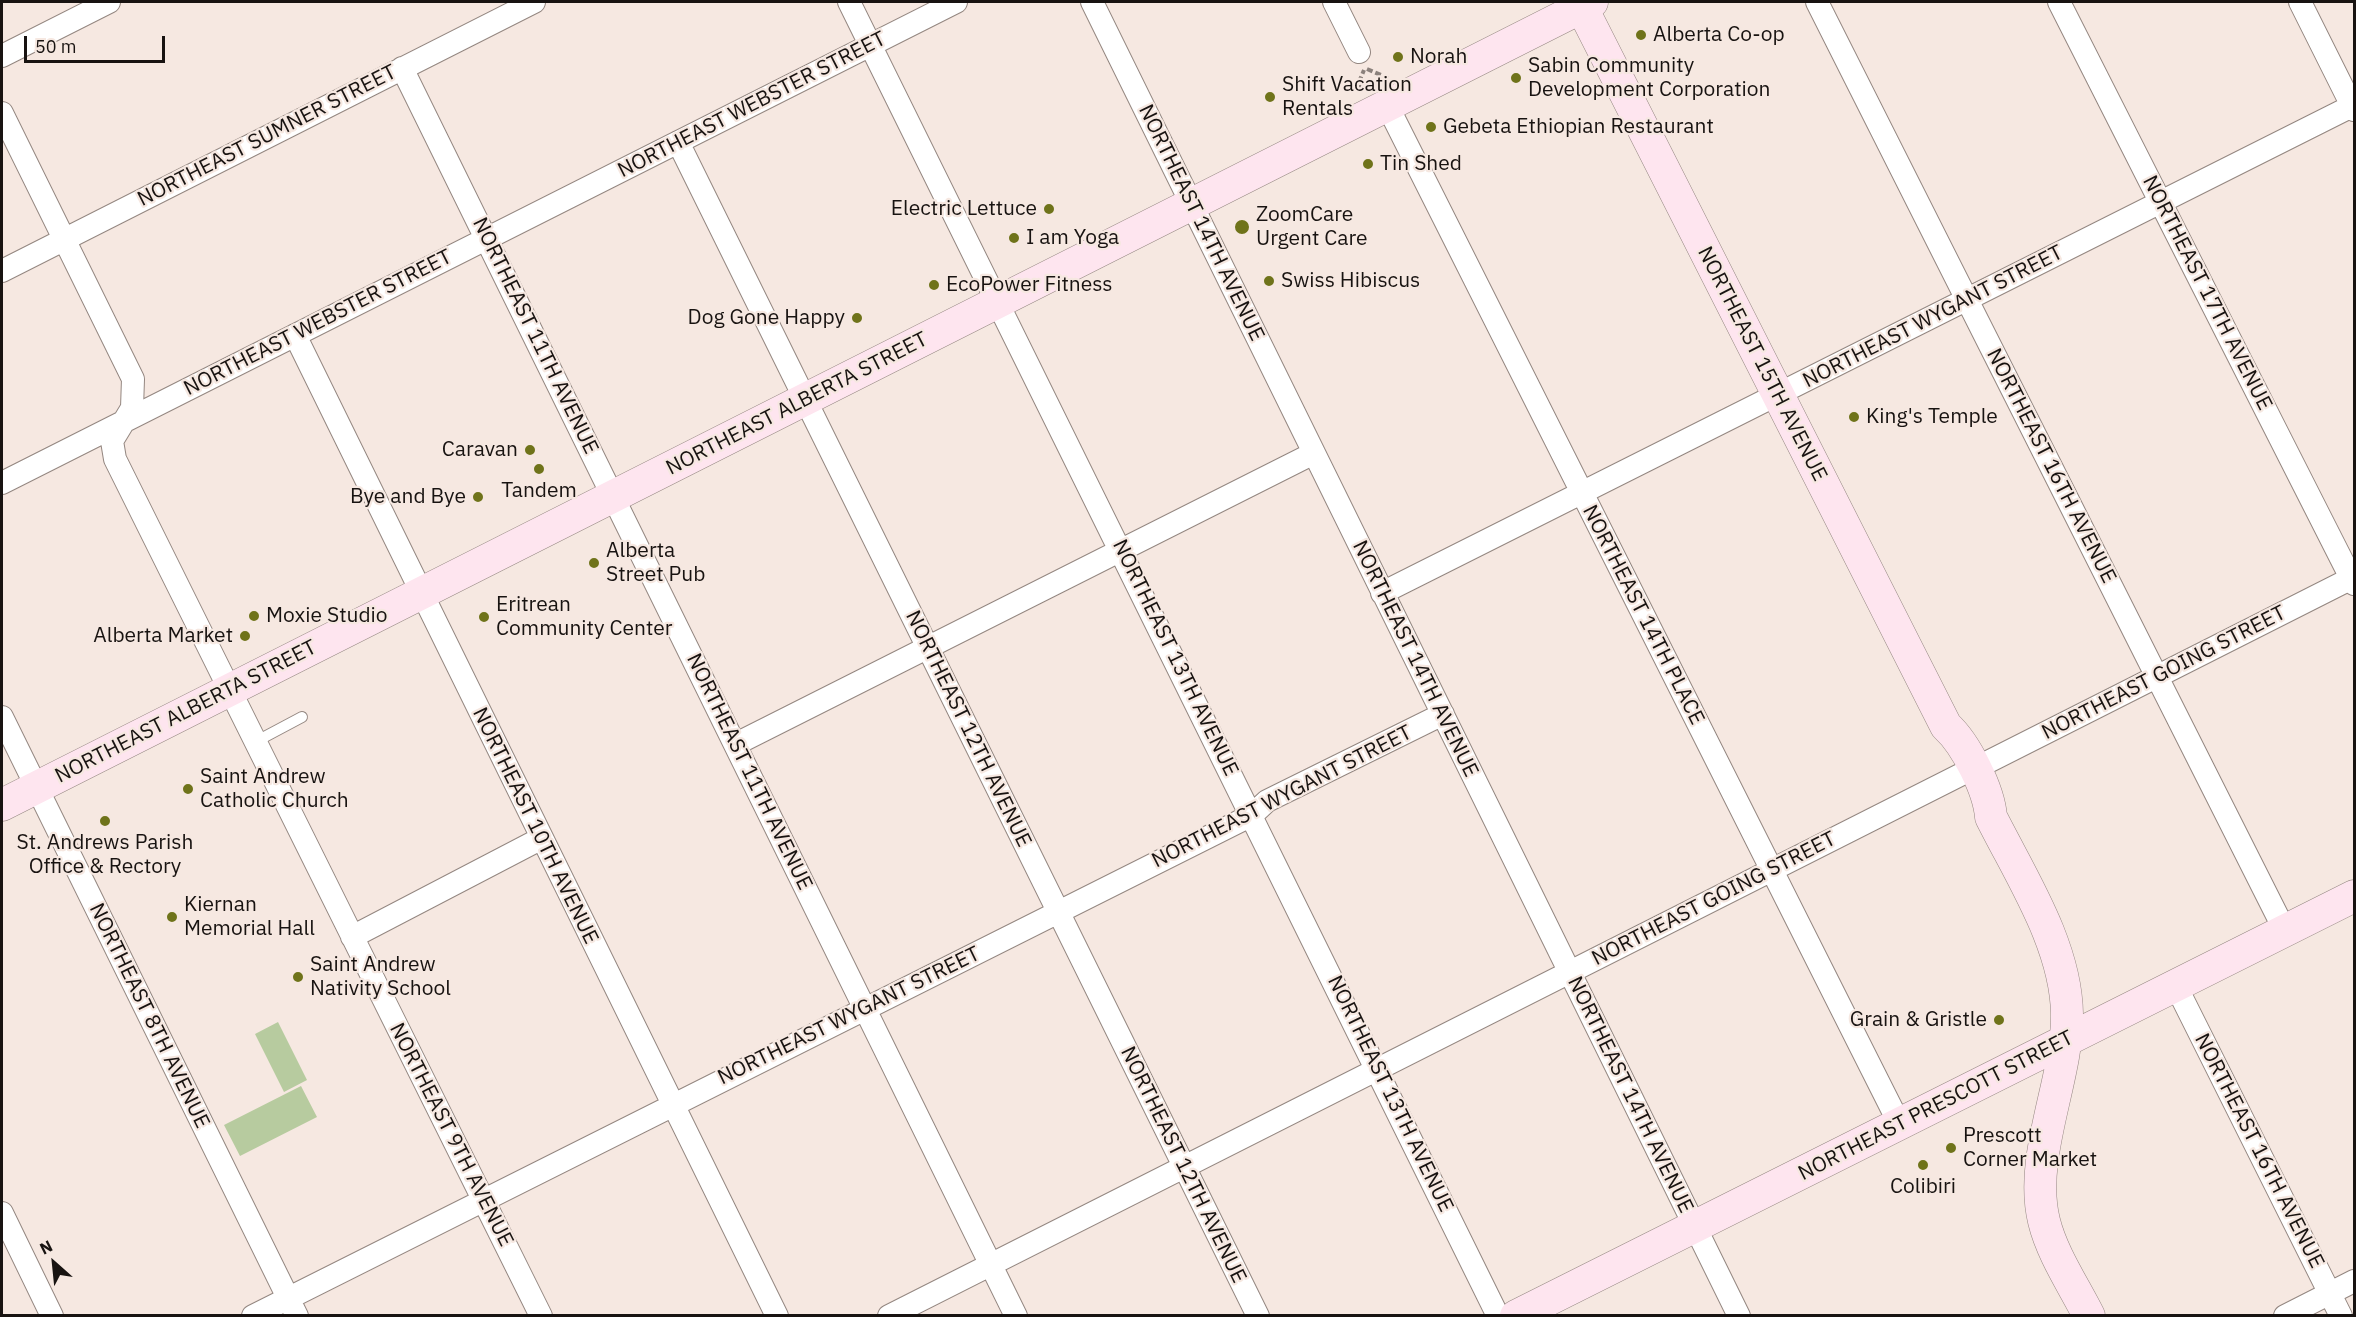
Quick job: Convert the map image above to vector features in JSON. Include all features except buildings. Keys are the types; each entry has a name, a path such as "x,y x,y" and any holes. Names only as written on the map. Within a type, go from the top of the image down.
{"street":[{"path":"2,56 109,2"},
{"name":"NORTHEAST SUMNER STREET","path":"2,271 534,2"},
{"name":"NORTHEAST 13TH AVENUE","path":"849,2 1498,1316"},
{"name":"NORTHEAST WEBSTER STREET","path":"2,483 956,2"},
{"name":"NORTHEAST 14TH AVENUE","path":"1092,2 1739,1316"},
{"path":"1334,2 1359,52"},
{"name":"NORTHEAST 16TH AVENUE","path":"1817,2 2286,931"},
{"name":"NORTHEAST 17TH AVENUE","path":"2059,2 2354,580"},
{"path":"2300,2 2354,107"},
{"name":"NORTHEAST ALBERTA STREET","path":"2,805 1192,205 1584,3"},
{"name":"NORTHEAST 15TH AVENUE","path":"1584,3 1778,396 1946,726 1944,743 1967,772 1977,808 1991,817 2041,917 2063,981 2067,1016 2042,1166 2041,1204 2048,1234 2089,1316"},
{"name":"NORTHEAST 11TH AVENUE","path":"402,68 1017,1316"},
{"name":"NORTHEAST 14TH PLACE","path":"1387,105 1900,1125"},
{"name":"NORTHEAST WYGANT STREET","path":"1382,593 2354,107"},
{"name":"NORTHEAST 9TH AVENUE","path":"2,113 133,379 132,408 112,441 114,459 541,1316"},
{"name":"NORTHEAST 12TH AVENUE","path":"678,142 807,399 1057,913 1258,1316"},
{"name":"NORTHEAST 10TH AVENUE","path":"295,335 777,1316"},
{"path":"736,744 1120,548 1314,453"},
{"name":"NORTHEAST GOING STREET","path":"889,1316 2157,676 2354,580"},
{"name":"NORTHEAST WYGANT STREET","path":"253,1316 293,1307 483,1199 1252,815 1268,801 1443,714"},
{"name":"NORTHEAST 8TH AVENUE","path":"2,717 293,1307"},
{"path":"352,937 542,838"},
{"name":"NORTHEAST PRESCOTT STREET","path":"1516,1316 2355,896"},
{"name":"NORTHEAST 16TH AVENUE","path":"2176,986 2342,1316"},
{"path":"2,1213 52,1316"},
{"path":"2285,1316 2355,1281"}],"lane":[{"path":"255,742 302,717"}],"green space":[{"path":"278,1022 307,1080 284,1092 255,1034"},
{"path":"301,1086 317,1117 240,1156 224,1125"}],"place":[{"name":"Alberta Co-op","path":"1641,35"},
{"name":"Norah","path":"1398,57"},
{"name":"Sabin Community Development Corporation","path":"1516,78"},
{"name":"Shift Vacation Rentals","path":"1270,97"},
{"name":"Gebeta Ethiopian Restaurant","path":"1431,127"},
{"name":"Tin Shed","path":"1368,164"},
{"name":"Electric Lettuce","path":"1049,209"},
{"name":"ZoomCare Urgent Care","path":"1242,227"},
{"name":"I am Yoga","path":"1014,238"},
{"name":"Swiss Hibiscus","path":"1269,281"},
{"name":"EcoPower Fitness","path":"934,285"},
{"name":"Dog Gone Happy","path":"857,318"},
{"name":"King's Temple","path":"1854,417"},
{"name":"Caravan","path":"530,450"},
{"name":"Tandem","path":"539,469"},
{"name":"Bye and Bye","path":"478,497"},
{"name":"Alberta Street Pub","path":"594,563"},
{"name":"Moxie Studio","path":"254,616"},
{"name":"Eritrean Community Center","path":"484,617"},
{"name":"Alberta Market","path":"245,636"},
{"name":"Saint Andrew Catholic Church","path":"188,789"},
{"name":"St. Andrews Parish Office & Rectory","path":"105,821"},
{"name":"Kiernan Memorial Hall","path":"172,917"},
{"name":"Saint Andrew Nativity School","path":"298,977"},
{"name":"Grain & Gristle","path":"1999,1020"},
{"name":"Prescott Corner Market","path":"1951,1148"},
{"name":"Colibiri","path":"1923,1165"}]}
